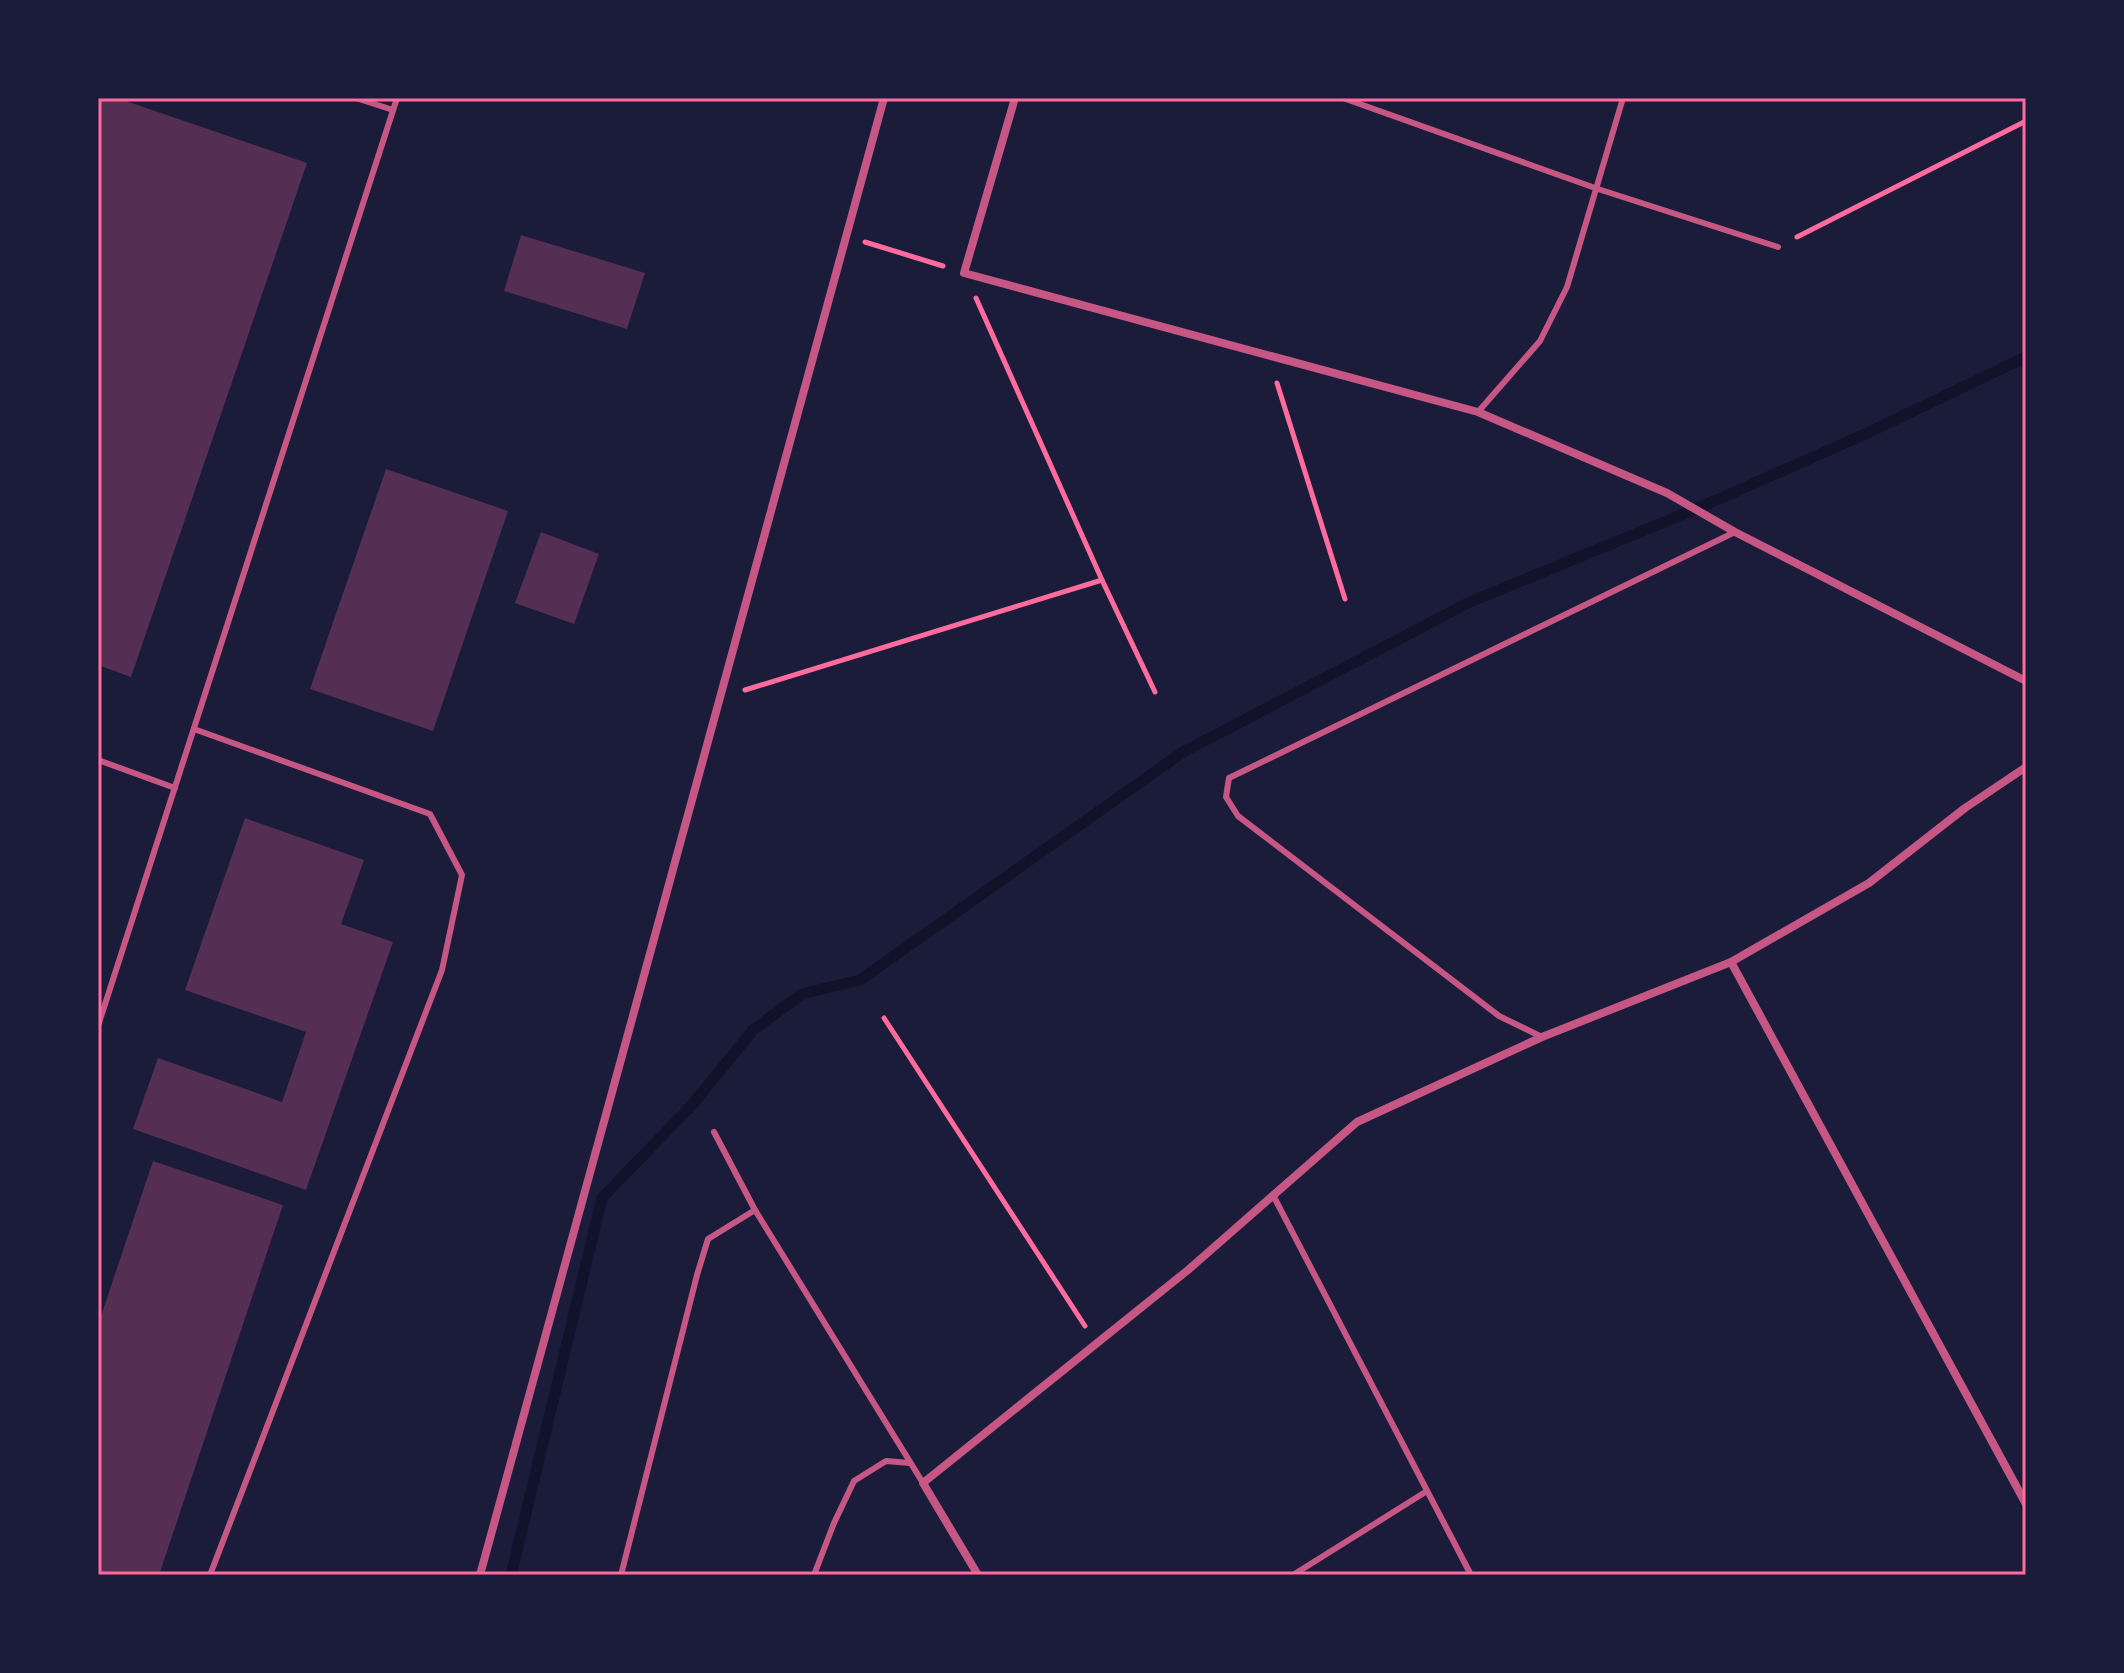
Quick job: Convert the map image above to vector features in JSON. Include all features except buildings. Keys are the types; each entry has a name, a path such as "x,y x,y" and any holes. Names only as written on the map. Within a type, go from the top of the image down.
{"street":[{"path":"480,1575 884,98"},
{"path":"1015,98 964,273 1478,412 1667,493 1735,532 2026,681"},
{"path":"978,1575 923,1483 1188,1270 1357,1122 1542,1037 1731,962 1869,883 1965,808 2026,767"},
{"path":"1731,962 2026,1504"}],"lane":[{"path":"356,98 393,110"},
{"path":"98,1026 397,98"},
{"path":"1343,98 1598,189 1778,247"},
{"path":"1478,412 1540,341 1567,287 1623,98"},
{"path":"1542,1037 1499,1016 1238,816 1226,797 1229,778 1735,532"},
{"path":"194,729 430,814 462,875 442,970 210,1575"},
{"path":"98,760 175,788"},
{"path":"714,1132 755,1210 923,1483"},
{"path":"1273,1195 1471,1575"},
{"path":"621,1575 708,1239 755,1210"},
{"path":"814,1575 854,1481 886,1461 910,1463"},
{"path":"1293,1575 1427,1491"}],"path":[{"path":"1778,247 2026,121"},
{"path":"864,242 964,273 1155,692"},
{"path":"1269,356 1345,599"},
{"path":"740,691 1102,580"},
{"path":"884,1018 1097,1344"}],"waterway":[{"path":"511,1575 602,1198 692,1105 753,1030 802,994 860,980 1183,752 1470,602 1696,509 1863,435 2026,357"}]}
